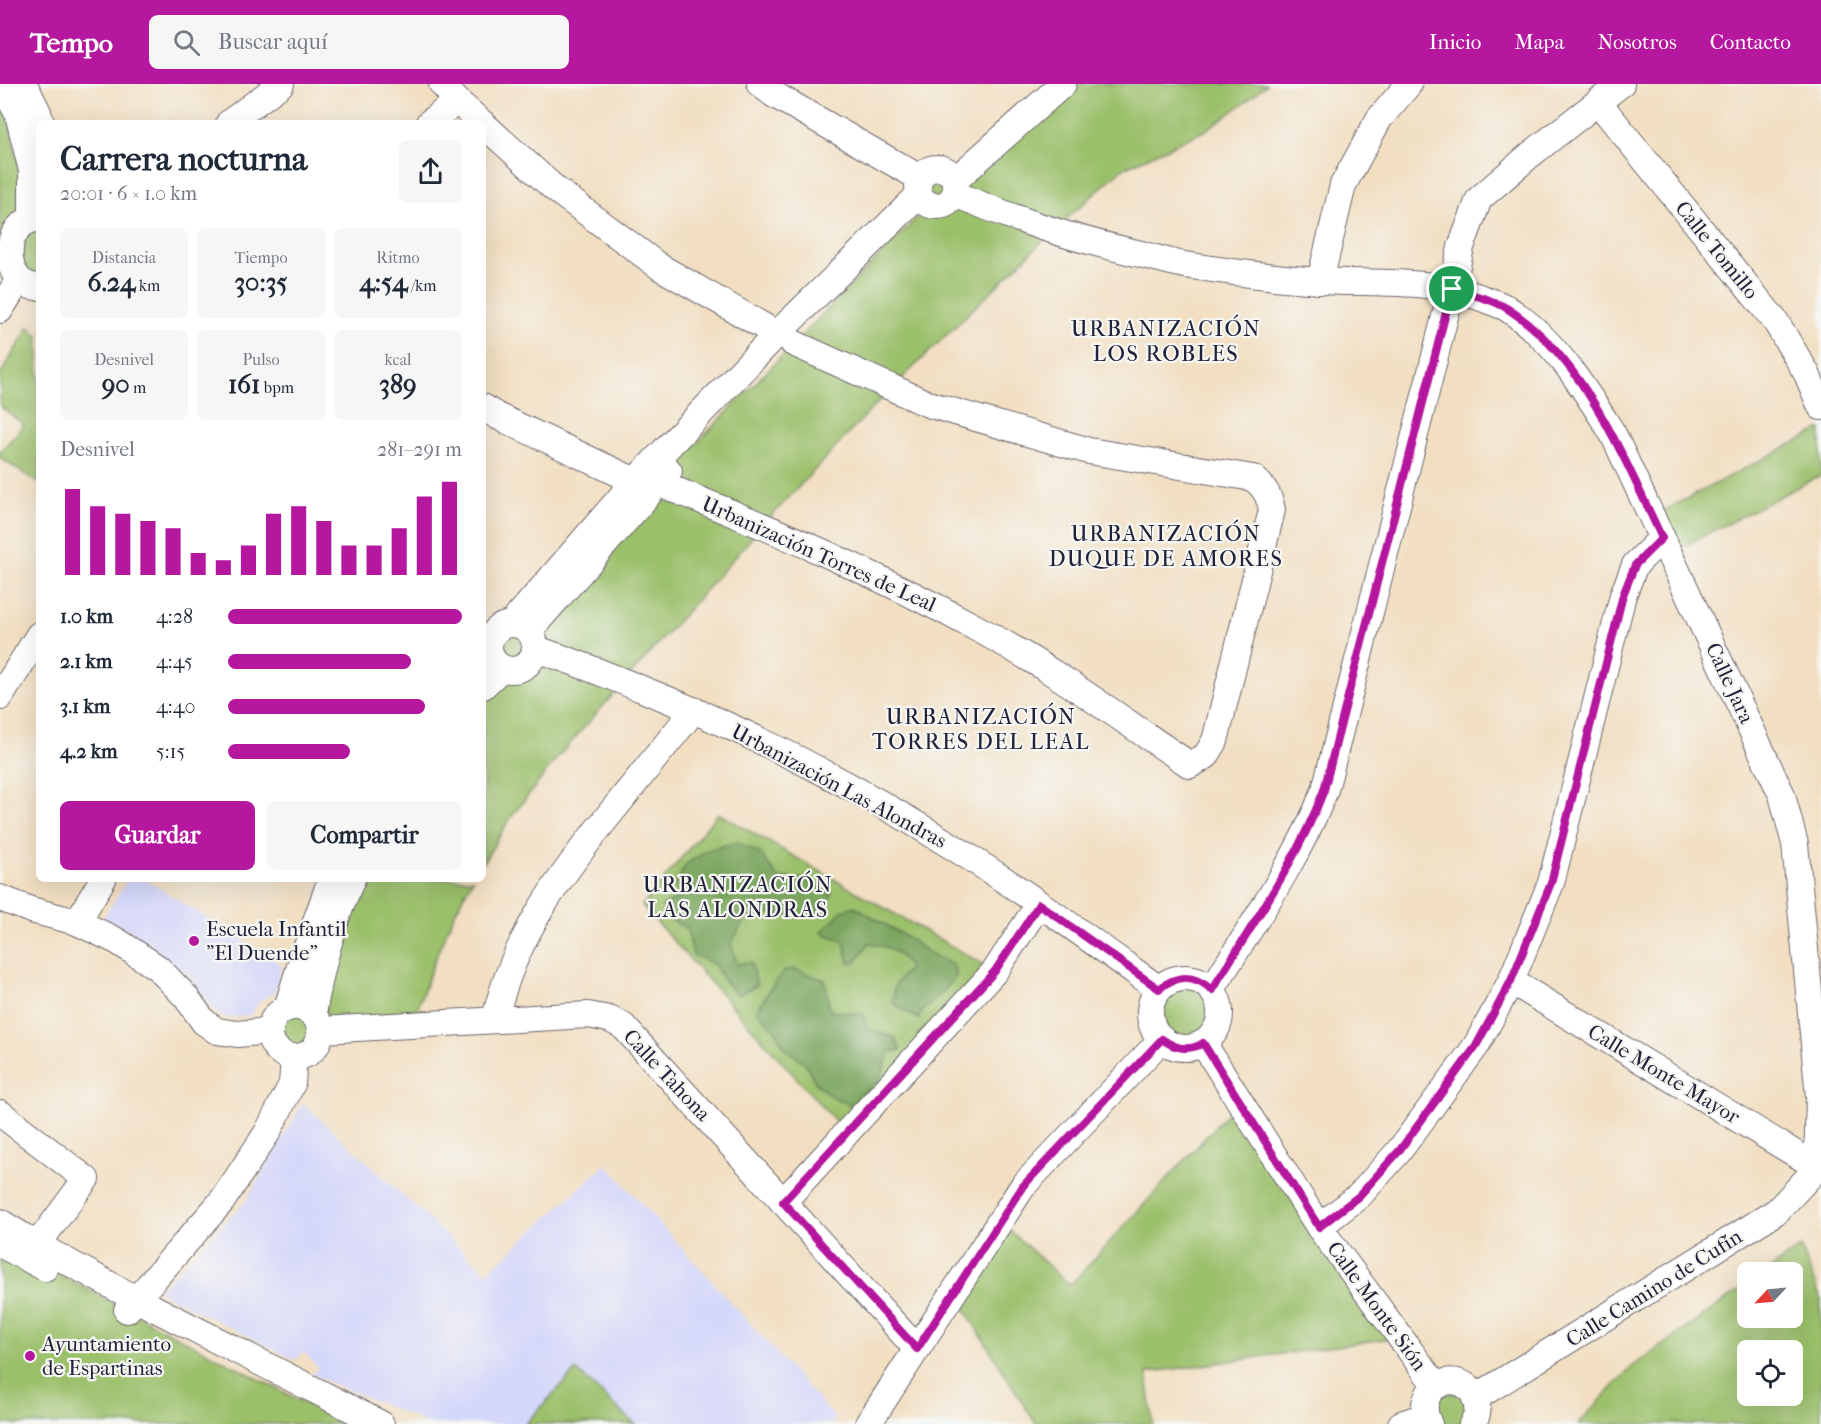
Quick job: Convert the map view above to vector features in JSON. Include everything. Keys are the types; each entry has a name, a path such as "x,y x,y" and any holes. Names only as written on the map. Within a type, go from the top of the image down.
{"street":[{"path":"0,310 29,284 9,271 2,257 5,245 11,233 21,224 36,219 32,171 18,114 2,84"},
{"path":"24,84 40,120"},
{"path":"233,120 281,84"},
{"path":"760,84 923,193 936,207 944,205 952,182 1041,84"},
{"path":"952,182 1063,84"},
{"path":"1320,280 1343,185 1379,119 1409,84"},
{"path":"1212,990 1297,850 1312,822 1324,790 1461,247 1479,199 1530,155 1621,84"},
{"path":"431,120 450,93 478,120"},
{"name":"Calle Tomillo","path":"1598,102 1776,322 1807,374 1821,407"},
{"path":"486,128 555,189 660,267 785,338"},
{"path":"490,650 516,670 529,663 526,635 647,482 923,193 931,169 939,168 952,182 1011,218 1093,243 1184,264 1320,280 1430,285 1452,289"},
{"name":"Calle Jara","path":"1452,289 1507,308 1532,327 1583,387 1613,434 1782,795 1795,844 1819,1097 1819,1166"},
{"name":"Urbanización Torres de Leal","path":"486,409 497,416 647,482 778,531 861,568 981,630 1062,680 1190,765 1206,756 1215,741 1272,510 1264,487 1253,478 1089,451 928,404 785,338"},
{"path":"1319,1227 1359,1196 1399,1151 1476,1046 1511,981 1551,883 1623,595 1635,565 1662,538"},
{"path":"486,671 490,650 499,627 526,635"},
{"name":"Urbanización Las Alondras","path":"526,635 694,710 811,766 880,803 954,847 1159,989"},
{"path":"0,697 36,640"},
{"path":"495,1020 500,993 516,954 547,897 570,864 694,710"},
{"path":"77,922 101,882"},
{"path":"287,1008 330,882"},
{"path":"317,1022 298,1006 287,1008 278,1013 272,1021 270,1031 272,1041 277,1050 294,1058 311,1053 320,1038 317,1022 319,980 331,931 351,882"},
{"path":"0,898 31,910 77,922 117,941 158,968 186,997 204,1022 217,1031 237,1034 270,1031"},
{"path":"783,1202 995,971 1039,904"},
{"path":"1180,977 1192,977 1203,982 1212,990 1221,1010 1220,1022 1215,1032 1203,1043 1186,1048 1175,1047 1162,1039 1151,1023 1150,1011 1152,999 1159,989 1168,981 1180,977"},
{"name":"Calle Monte Mayor","path":"1511,981 1819,1166"},
{"name":"Calle Tahona","path":"317,1022 495,1020 588,1015 609,1019 623,1026 917,1349"},
{"path":"868,1424 1023,1186 1162,1039"},
{"name":"Calle Monte Sión","path":"1203,1043 1319,1227 1436,1386"},
{"path":"132,1305 222,1201 267,1133 292,1084 294,1058"},
{"path":"0,1113 86,1179 37,1245"},
{"name":"Calle Camino de Cufín","path":"1475,1398 1777,1211 1819,1166"},
{"path":"1,1230 345,1424"},
{"path":"1,1230 37,1245 132,1305 381,1424"},
{"path":"1419,1421 1425,1400 1436,1386 1458,1382 1466,1386 1475,1398 1478,1412 1472,1424"}],"shaded area":[{"name":"Escuela Infantil \"El Duende\"","path":"126,882 150,882 282,965 275,993 259,1002 251,1015 228,1018 217,1014 189,976 128,929 103,918"},
{"path":"303,1103 487,1273 606,1164 835,1418 831,1424 430,1424 312,1375 318,1368 304,1352 295,1360 158,1291 245,1202"}],"green space":[{"path":"0,84 32,219 0,255"},
{"path":"1063,84 1267,84 1206,130 1122,169 1053,231 879,401 763,525 558,757 509,820 486,858 486,684 509,670 516,670 529,663 533,656 535,643 658,483 929,205 940,206 951,201"},
{"path":"937,172 946,175 945,200 935,201 927,197 928,176"},
{"path":"36,227 36,281 33,281 12,244"},
{"path":"29,327 36,334 36,481 0,458 0,452 24,425 0,406 0,375"},
{"path":"1821,429 1821,475 1669,554 1653,516"},
{"path":"504,631 525,635 527,656 520,661 506,662 496,653 497,639"},
{"path":"718,813 995,971 846,1133 642,906"},
{"path":"736,842 761,854 778,878 804,879 832,893 826,909 811,915 800,917 771,914 745,919 731,943 737,964 751,962 757,985 738,995 725,982 714,964 693,955 687,929 670,919 662,906 680,897 675,885 686,864 708,850"},
{"path":"351,882 471,882 446,932 412,1025 321,1030"},
{"path":"854,906 931,954 952,964 957,974 918,1019 894,1004 896,984 909,969 898,954 882,946 869,943 856,962 849,963 844,941 821,933 842,911"},
{"path":"793,969 825,980 830,1011 863,1014 867,1029 894,1037 901,1050 890,1052 879,1080 850,1105 829,1095 815,1082 806,1064 784,1047 776,1031 757,1011 784,971"},
{"path":"1186,986 1197,988 1206,994 1212,1003 1214,1014 1212,1025 1206,1034 1197,1040 1186,1042 1175,1040 1166,1034 1160,1025 1158,1014 1160,1003 1166,994 1175,988"},
{"path":"293,1011 301,1012 316,1037 310,1047 302,1052 285,1049 278,1043 275,1035 275,1027 280,1019"},
{"path":"1239,1101 1400,1337 1147,1373 1153,1424 1036,1424 954,1292 1000,1222 1070,1285"},
{"path":"0,1244 345,1424 0,1424"},
{"path":"1801,1247 1821,1300 1821,1424 1578,1424 1633,1366 1737,1292 1737,1328 1803,1328 1803,1262 1780,1262"},
{"path":"576,1370 635,1424 525,1424"},
{"path":"1467,1393 1466,1424 1437,1424 1435,1394"}],"place":[{"name":"Escuela Infantil \"El Duende\"","path":"194,941"},
{"name":"Ayuntamiento de Espartinas","path":"30,1356"}],"district":[{"name":"URBANIZACIÓN LOS ROBLES","path":"1166,342"},
{"name":"URBANIZACIÓN DUQUE DE AMORES","path":"1166,546"},
{"name":"URBANIZACIÓN TORRES DEL LEAL","path":"981,730"},
{"name":"URBANIZACIÓN LAS ALONDRAS","path":"738,898"}],"route":[{"path":"1452,289 1507,308 1532,327 1558,355 1583,387 1613,434 1662,538 1635,565 1623,595 1551,883 1511,981 1476,1046 1399,1151 1359,1196 1319,1227 1203,1043 1186,1048 1175,1047 1162,1039 1023,1186 917,1349 783,1202 995,971 1039,904 1159,989 1168,981 1180,977 1192,977 1203,982 1212,990 1297,850 1312,822 1324,790 1452,289"}]}
